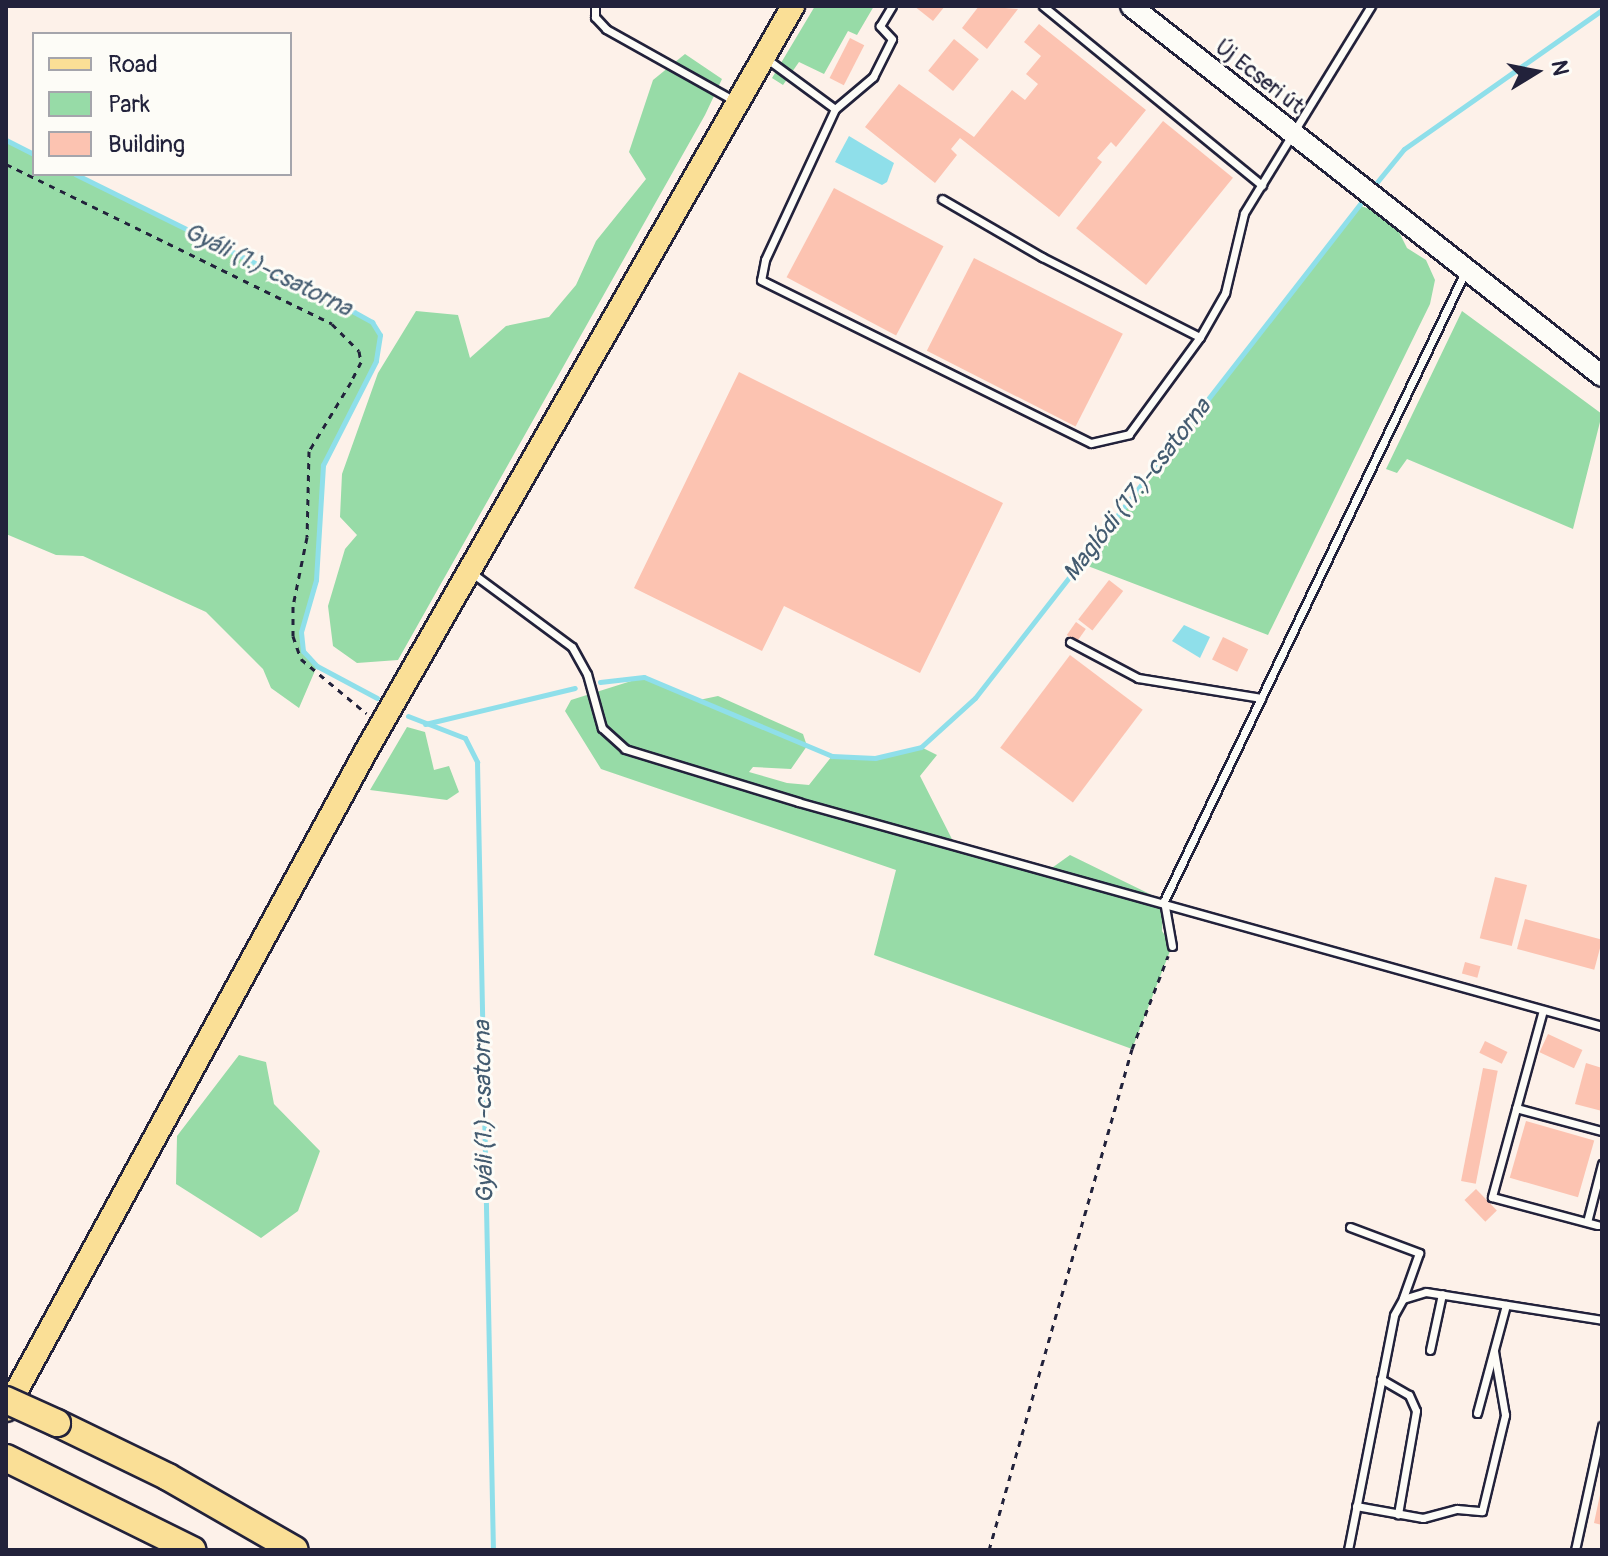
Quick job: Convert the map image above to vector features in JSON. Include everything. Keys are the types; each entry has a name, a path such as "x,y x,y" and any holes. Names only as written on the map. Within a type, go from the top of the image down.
{"highway":[{"path":"6,1400 168,1477 295,1550"},
{"path":"6,1458 192,1550"}],"main road":[{"path":"6,1410 366,751 793,6"},
{"name":"Új Ecseri út","path":"1131,6 1466,270"},
{"path":"1466,270 1602,376"}],"lane":[{"path":"595,6 595,17 606,29 737,103"},
{"path":"892,6 880,26 892,39 873,77 835,109 765,260 761,280 1091,443 1129,434 1200,337 1225,293 1244,213 1295,135 1371,6"},
{"path":"1043,6 1262,185"},
{"path":"764,57 835,109"},
{"path":"942,199 1042,257 1200,337"},
{"path":"1172,946 1164,901 1466,270"},
{"path":"470,572 572,647 587,674 602,728 625,749 798,802 1164,901 1602,1026"},
{"path":"1070,642 1138,678 1261,698"},
{"path":"1543,1010 1492,1197 1597,1225"},
{"path":"1516,1108 1602,1131"},
{"path":"1587,1222 1602,1164"},
{"path":"1348,1550 1394,1315 1419,1253 1350,1227"},
{"path":"1403,1299 1417,1293 1442,1294 1602,1320"},
{"path":"1430,1350 1442,1294"},
{"path":"1477,1413 1506,1305"},
{"path":"1356,1506 1423,1518 1457,1509 1482,1511 1505,1415 1494,1351"},
{"path":"1381,1379 1409,1395 1416,1411 1398,1514"},
{"path":"1575,1550 1602,1426"}],"path":[{"path":"6,164 332,324 353,342 361,362 309,451 307,537 293,636 301,659 338,694 372,717"},
{"path":"989,1550 1132,1049 1172,946"}],"green space":[{"path":"815,6 874,6 857,35 848,31 824,74 799,62 783,85 772,78"},
{"path":"685,54 722,79 705,115 398,660 357,663 333,646 328,606 345,549 357,535 340,517 342,474 378,373 416,311 458,315 470,358 506,326 549,317 576,285 596,241 646,179 629,152 653,80"},
{"path":"6,140 32,153 32,176 79,176 354,312 372,322 380,335 376,361 323,465 316,580 301,632 304,650 317,666 299,708 271,688 263,669 206,612 83,556 56,555 6,534"},
{"path":"1358,205 1379,212 1398,230 1407,248 1426,260 1435,280 1430,304 1268,635 1080,563"},
{"path":"1462,311 1602,414 1573,529 1407,459 1397,473 1386,469"},
{"path":"644,677 699,700 718,696 803,734 807,746 791,769 753,767 749,772 787,783 809,785 832,756 875,758 921,747 937,755 920,776 955,845 1049,870 1070,855 1164,901 1162,931 1172,946 1132,1049 874,955 896,870 601,769 565,711 571,700"},
{"path":"407,727 425,732 434,770 449,766 459,792 447,800 370,790"},
{"path":"239,1055 266,1062 274,1104 320,1151 298,1211 261,1238 176,1184 177,1136"}],"water":[{"path":"849,136 894,163 887,182 882,185 835,162"},
{"path":"1184,625 1210,637 1200,658 1172,641"}],"building":[{"path":"914,6 945,6 933,21"},
{"path":"979,6 1018,9 987,49 962,28"},
{"path":"1039,24 1146,110 1116,147 1111,142 1097,158 1102,162 1059,217 960,138 951,149 957,155 935,183 865,127 899,84 974,137 1012,90 1025,100 1038,84 1026,74 1041,56 1024,42"},
{"path":"850,38 864,45 844,85 830,78"},
{"path":"954,39 979,59 953,91 928,71"},
{"path":"1163,121 1233,178 1146,285 1076,228"},
{"path":"834,188 943,246 896,335 787,277"},
{"path":"974,258 1123,334 1076,426 927,351"},
{"path":"739,372 1003,503 920,673 784,606 762,651 634,588"},
{"path":"1109,580 1123,591 1092,630 1078,619"},
{"path":"1076,622 1086,629 1077,642 1067,635"},
{"path":"1223,637 1248,649 1237,672 1212,659"},
{"path":"1070,655 1143,710 1073,802 1000,748"},
{"path":"1495,877 1527,885 1512,946 1480,938"},
{"path":"1525,919 1602,940 1594,970 1517,949"},
{"path":"1465,962 1480,966 1477,978 1462,974"},
{"path":"1548,1034 1582,1050 1574,1068 1540,1052"},
{"path":"1485,1041 1507,1052 1502,1064 1479,1053"},
{"path":"1586,1063 1602,1068 1602,1111 1575,1104"},
{"path":"1483,1068 1498,1071 1476,1184 1461,1181"},
{"path":"1526,1121 1594,1141 1578,1197 1510,1178"},
{"path":"1476,1189 1497,1211 1485,1222 1464,1200"},
{"path":"1602,1490 1602,1525 1594,1523"}],"waterway":[{"name":"Maglódi (17.)-csatorna","path":"1373,187 1404,149 1602,10"},
{"name":"Gyáli (1.)-csatorna","path":"6,140 32,153"},
{"name":"Gyáli (1.)-csatorna","path":"79,176 354,312 372,322 380,335 376,361 323,465 316,580 301,632 303,651 317,666 377,698"},
{"name":"Maglódi (17.)-csatorna","path":"600,682 644,677 832,756 875,758 921,747 975,698 1367,195"},
{"name":"Maglódi (17.)-csatorna","path":"425,724 575,688"},
{"name":"Gyáli (1.)-csatorna","path":"408,716 465,738 477,762 493,1550"}]}
